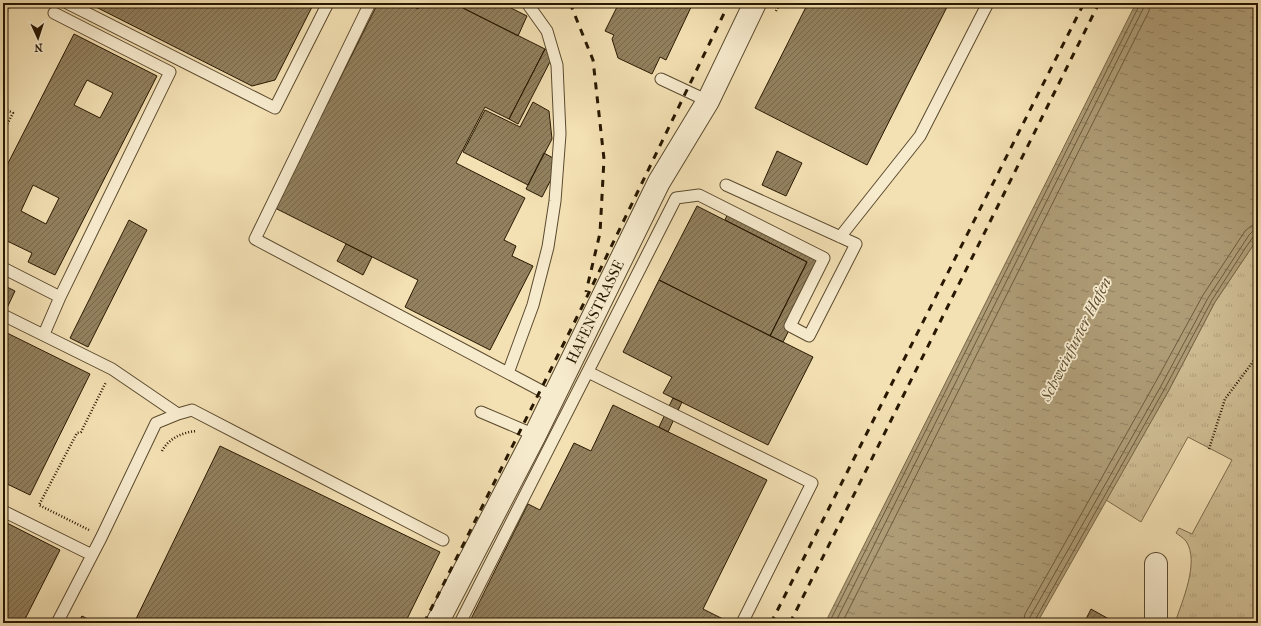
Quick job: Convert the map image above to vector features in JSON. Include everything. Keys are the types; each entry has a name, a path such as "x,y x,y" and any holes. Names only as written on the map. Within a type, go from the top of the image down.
{"street":[{"name":"HAFENSTRASSE","path":"436,623 535,435 659,182 708,101 755,3"},
{"path":"1156,564 1156,623"}],"lane":[{"path":"67,3 275,108 328,3"},
{"path":"370,3 255,239 553,397"},
{"path":"508,373 533,305 548,247 555,201 560,134 557,65 547,31 527,3"},
{"path":"840,236 920,136 988,3"},
{"path":"44,334 60,297 170,72 54,13"},
{"path":"660,79 708,101"},
{"path":"460,623 676,198 699,195 824,258 790,326 809,336 856,244 726,185"},
{"path":"3,268 60,297"},
{"path":"3,315 112,369 178,414"},
{"path":"588,372 812,483 742,623"},
{"path":"57,623 101,538 156,423 192,410 443,540"},
{"path":"481,412 535,435"},
{"path":"3,511 92,554"}],"path":[{"path":"3,19 11,3"},
{"path":"3,132 13,113 5,109"},
{"path":"1209,449 1225,399 1258,355"},
{"path":"101,538 86,536 89,530 39,505 77,434 82,432 112,369"},
{"path":"161,453 170,440 175,437 200,430"}],"green space":[{"path":"1258,238 1258,623 1175,623 1191,570 1190,550 1186,541 1176,533 1179,528 1192,534 1232,460 1188,437 1141,522 1106,500 1169,390 1215,302"}],"water":[{"name":"Schweinfurter Hafen","path":"1136,3 1258,3 1258,238 1215,302 1169,390 1037,623 825,623"}],"building":[{"path":"91,3 314,3 275,80 252,86 92,5"},
{"path":"378,3 407,3 418,9 421,3 453,3 545,49 509,119 485,107 456,163 525,198 504,240 516,246 512,256 533,266 490,350 405,307 418,280 275,208"},
{"path":"466,3 501,3 527,16 518,36 463,8"},
{"path":"619,3 693,3 666,60 660,57 652,74 618,58 612,39 614,35 605,31"},
{"path":"808,3 949,3 867,165 755,108"},
{"path":"74,34 157,76 55,275 28,262 32,253 3,239 3,173","holes":["87,80 113,93 100,118 74,105","33,185 59,198 46,224 21,211"]},
{"path":"545,49 554,54 518,124 509,119"},
{"path":"533,102 549,111 552,139 528,185 463,152 485,110 520,127"},
{"path":"777,151 802,163 786,196 762,185"},
{"path":"544,153 560,162 542,197 526,189"},
{"path":"697,206 807,262 770,336 659,280"},
{"path":"731,206 828,254 783,342 770,336 807,262 725,220"},
{"path":"129,220 147,230 88,347 70,338"},
{"path":"346,244 372,257 363,275 337,261"},
{"path":"659,280 813,357 768,445 663,393 672,377 623,352"},
{"path":"3,285 15,291 7,308 3,306"},
{"path":"3,331 90,374 30,495 3,482"},
{"path":"673,398 682,402 668,432 659,427"},
{"path":"613,405 767,480 703,609 731,623 469,623 528,504 540,510 574,443 591,451"},
{"path":"220,446 440,552 405,623 134,623"},
{"path":"3,521 60,550 23,623 3,623"},
{"path":"1091,609 1116,623 1084,623"},
{"path":"82,616 95,623 78,623"}],"railway":[{"path":"570,3 593,60 604,159 600,233 586,292"},
{"path":"424,623 581,309 729,3"},
{"path":"771,623 1084,3"},
{"path":"790,623 1099,3"}]}
